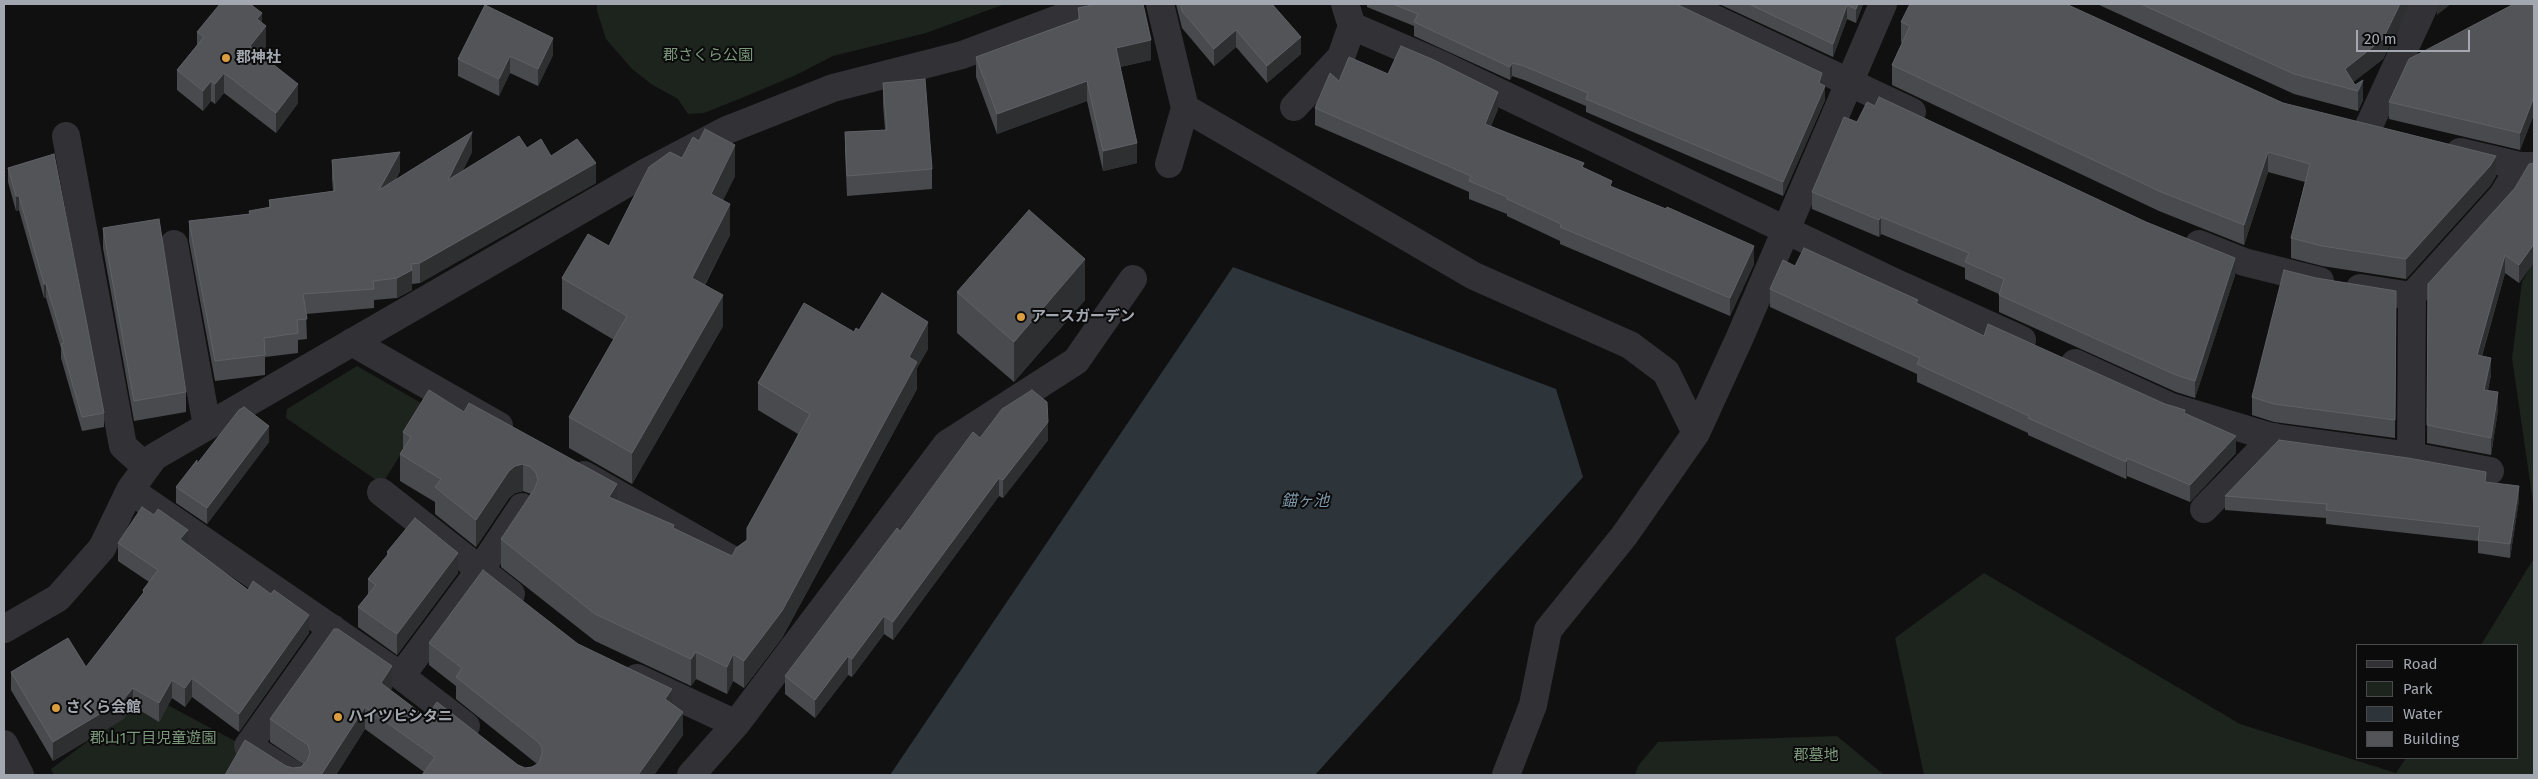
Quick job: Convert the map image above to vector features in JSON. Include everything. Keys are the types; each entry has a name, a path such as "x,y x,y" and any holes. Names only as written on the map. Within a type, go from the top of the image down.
{"street":[{"path":"4,628 58,598 102,548 130,490 154,457 643,174 727,130 832,88 962,55 1098,4"},
{"path":"1160,4 1185,108 1169,164"},
{"path":"1683,4 1938,124"},
{"path":"1506,775 1533,705 1548,630 1624,536 1696,433 1786,230 1882,4"},
{"path":"2367,130 2425,4"},
{"path":"1294,107 1341,57 1348,15 1440,64 1786,230 2171,406 2274,437 2411,456 2490,471"},
{"path":"1185,108 1474,276 1630,345 1666,372 1696,433"},
{"path":"2341,123 2396,137"},
{"path":"66,136 124,446 146,467"},
{"path":"2411,456 2412,296 2527,166 2434,146"},
{"path":"2180,236 2244,262 2319,281 2412,296"},
{"path":"174,244 207,426"},
{"path":"691,775 736,724 947,444 1076,361 1133,279"},
{"path":"352,342 525,441"},
{"path":"2204,509 2274,437"},
{"path":"560,460 732,560"},
{"path":"130,490 401,676 482,739"},
{"path":"381,492 534,612"},
{"path":"401,676 480,570 522,508"},
{"path":"294,775 248,746 332,628"},
{"path":"613,666 736,724"},
{"path":"4,744 20,775"}],"green space":[{"name":"郡さくら公園","path":"597,4 1005,4 926,33 833,56 796,75 704,113 688,114 678,99 651,84 632,69 606,39 597,11"},
{"path":"2534,260 2534,509 2512,358 2522,282"},
{"path":"357,366 430,408 382,484 286,418 287,409"},
{"path":"2534,558 2534,775 1924,775 1895,638 1984,573 2240,724 2396,773 2405,759 2518,759 2518,644 2482,644"},
{"name":"郡山1丁目児童遊園","path":"149,695 235,741 237,763 230,775 54,775 51,769"},
{"name":"郡墓地","path":"1837,736 1884,775 1635,775 1638,766 1658,742"}],"water":[{"name":"錨ヶ池","path":"1233,267 1556,389 1583,477 1315,775 890,775"}],"building":[{"path":"220,4 250,4 262,13 257,19 266,26 250,46 298,84 276,113 224,73 215,84 211,81 203,91 177,70 204,37 197,32"},
{"path":"1097,4 1143,4 1151,40 1116,48 1137,143 1103,151 1087,81 997,114 976,57 1080,19 1078,8"},
{"path":"1180,4 1272,4 1301,37 1267,66 1236,30 1214,49 1182,11"},
{"path":"1393,4 1676,4 1822,73 1819,83 1825,86 1783,182 1586,99 1588,93 1524,66 1512,63 1510,67 1414,22 1418,14"},
{"path":"1749,4 1858,4 1856,9 1847,5 1833,44"},
{"path":"1910,4 2066,4 2283,103 2496,156 2490,166 2406,259 2322,246 2291,238 2310,164 2268,152 2244,225 2159,191 1892,65 1910,26 1901,22"},
{"path":"2141,4 2400,4 2383,39 2345,69 2355,85 2363,80 2358,91 2294,74"},
{"path":"2514,4 2534,4 2534,97 2520,133 2389,102 2409,59"},
{"path":"485,5 553,38 538,69 510,56 499,79 458,59"},
{"path":"1401,46 1498,92 1485,124 1584,163 1582,167 1612,181 1610,186 1666,209 1667,207 1754,246 1730,298 1560,227 1561,224 1507,199 1507,197 1469,181 1471,176 1315,108 1330,73 1339,81 1349,57 1388,74"},
{"path":"925,79 932,169 847,176 845,132 887,130 883,83"},
{"path":"1879,97 2146,222 2235,258 2195,381 2176,375 1999,295 2004,279 1965,262 1969,253 1881,217 1879,220 1812,192 1844,117 1857,122 1867,102 1875,106"},
{"path":"705,129 735,145 711,194 730,204 692,278 723,295 632,453 569,417 627,316 562,278 588,234 609,246 649,167 670,152 682,158 693,137 699,141"},
{"path":"472,132 448,180 519,136 527,148 541,139 551,156 577,139 596,163 420,263 411,264 412,270 397,278 373,281 374,289 303,294 307,319 297,320 298,333 264,338 265,355 215,361 189,221 250,214 249,211 271,207 269,200 335,191 332,160 400,152 379,190"},
{"path":"54,154 104,413 82,417 61,344 64,343 46,284 44,284 19,196 16,196 8,168"},
{"path":"2534,163 2534,244 2519,265 2505,255 2477,355 2491,358 2484,390 2498,392 2491,438 2427,425 2428,284 2515,188 2529,164"},
{"path":"1029,210 1085,259 1014,342 957,292"},
{"path":"159,219 186,392 134,401 103,228"},
{"path":"1804,248 1918,300 1916,303 1984,336 1988,324 2165,404 2185,410 2184,413 2236,436 2190,485 2127,458 2126,462 2028,418 2029,416 1917,364 1920,358 1770,289 1783,260 1795,266"},
{"path":"2284,270 2316,278 2396,291 2395,420 2274,404 2252,397"},
{"path":"882,293 928,322 909,357 917,362 782,611 744,661 733,654 727,667 696,652 691,659 595,614 501,539 535,488 538,480 536,473 531,467 523,464 515,466 509,471 476,520 435,487 441,479 400,454 411,437 403,432 429,390 464,412 469,403 617,484 609,497 674,525 673,528 732,556 736,548 747,540 747,528 810,414 758,383 804,303 854,332 856,328 859,330"},
{"path":"1032,390 1047,402 1048,422 1003,480 999,478 893,622 884,616 852,659 848,656 815,700 785,676 897,528 900,531 973,432 980,438 1002,409"},
{"path":"244,407 269,426 207,508 176,487 197,460 197,464 239,410"},
{"path":"2279,440 2408,458 2486,472 2485,482 2519,486 2510,544 2478,540 2480,527 2326,510 2327,504 2225,496"},
{"path":"142,507 154,515 158,509 188,530 180,539 248,590 253,581 271,594 274,590 309,615 239,714 192,678 185,688 172,680 159,703 133,688 123,700 53,742 11,672 68,638 86,667 144,592 143,590 158,570 118,543"},
{"path":"415,518 458,553 397,634 358,607 376,585 368,579"},
{"path":"483,570 578,644 672,689 665,699 683,712 638,775 422,775 435,757 365,707 321,775 225,775 245,740 286,766 293,768 301,767 307,761 310,753 308,745 270,719 334,629 338,629 392,666 381,683 426,717 437,702 518,765 525,768 539,763 542,747 537,741 456,677 462,668 429,643"}],"place":[{"name":"郡神社","path":"226,58"},
{"name":"アースガーデン","path":"1021,317"},
{"name":"さくら会館","path":"56,708"},
{"name":"ハイツヒシタニ","path":"338,717"}]}
